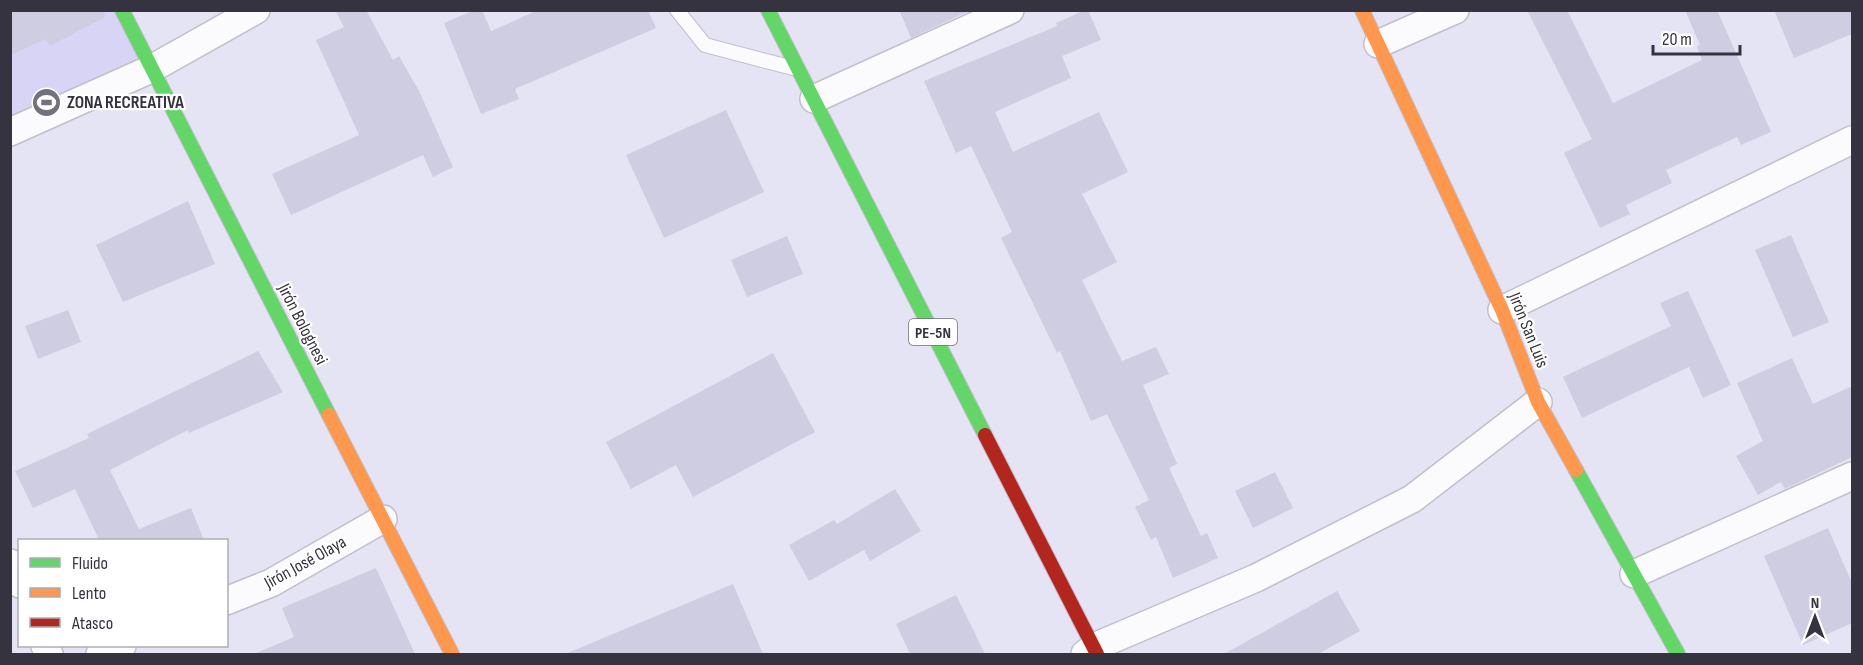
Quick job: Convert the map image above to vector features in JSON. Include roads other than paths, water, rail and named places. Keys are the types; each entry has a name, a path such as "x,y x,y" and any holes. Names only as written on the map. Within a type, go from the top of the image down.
{"main road":[{"name":"Jirón Bolognesi","path":"122,10 452,654"},
{"name":"PE-5N","path":"768,10 1092,652"},
{"name":"Jirón San Luis","path":"1362,10 1502,310 1538,402 1678,654"}],"street":[{"path":"10,132 151,69 256,10"},
{"path":"814,99 1010,10"},
{"path":"1378,44 1455,10"},
{"path":"1502,310 1852,140"},
{"path":"1092,652 1256,578 1412,499 1538,402"},
{"path":"1634,574 1852,476"},
{"name":"Jirón José Olaya","path":"228,601 271,583 383,519"},
{"path":"10,563 18,580"},
{"path":"100,654 117,647"}],"lane":[{"path":"677,10 705,45 797,69"}],"place":[{"name":"ZONA RECREATIVA","path":"46,102"}]}
